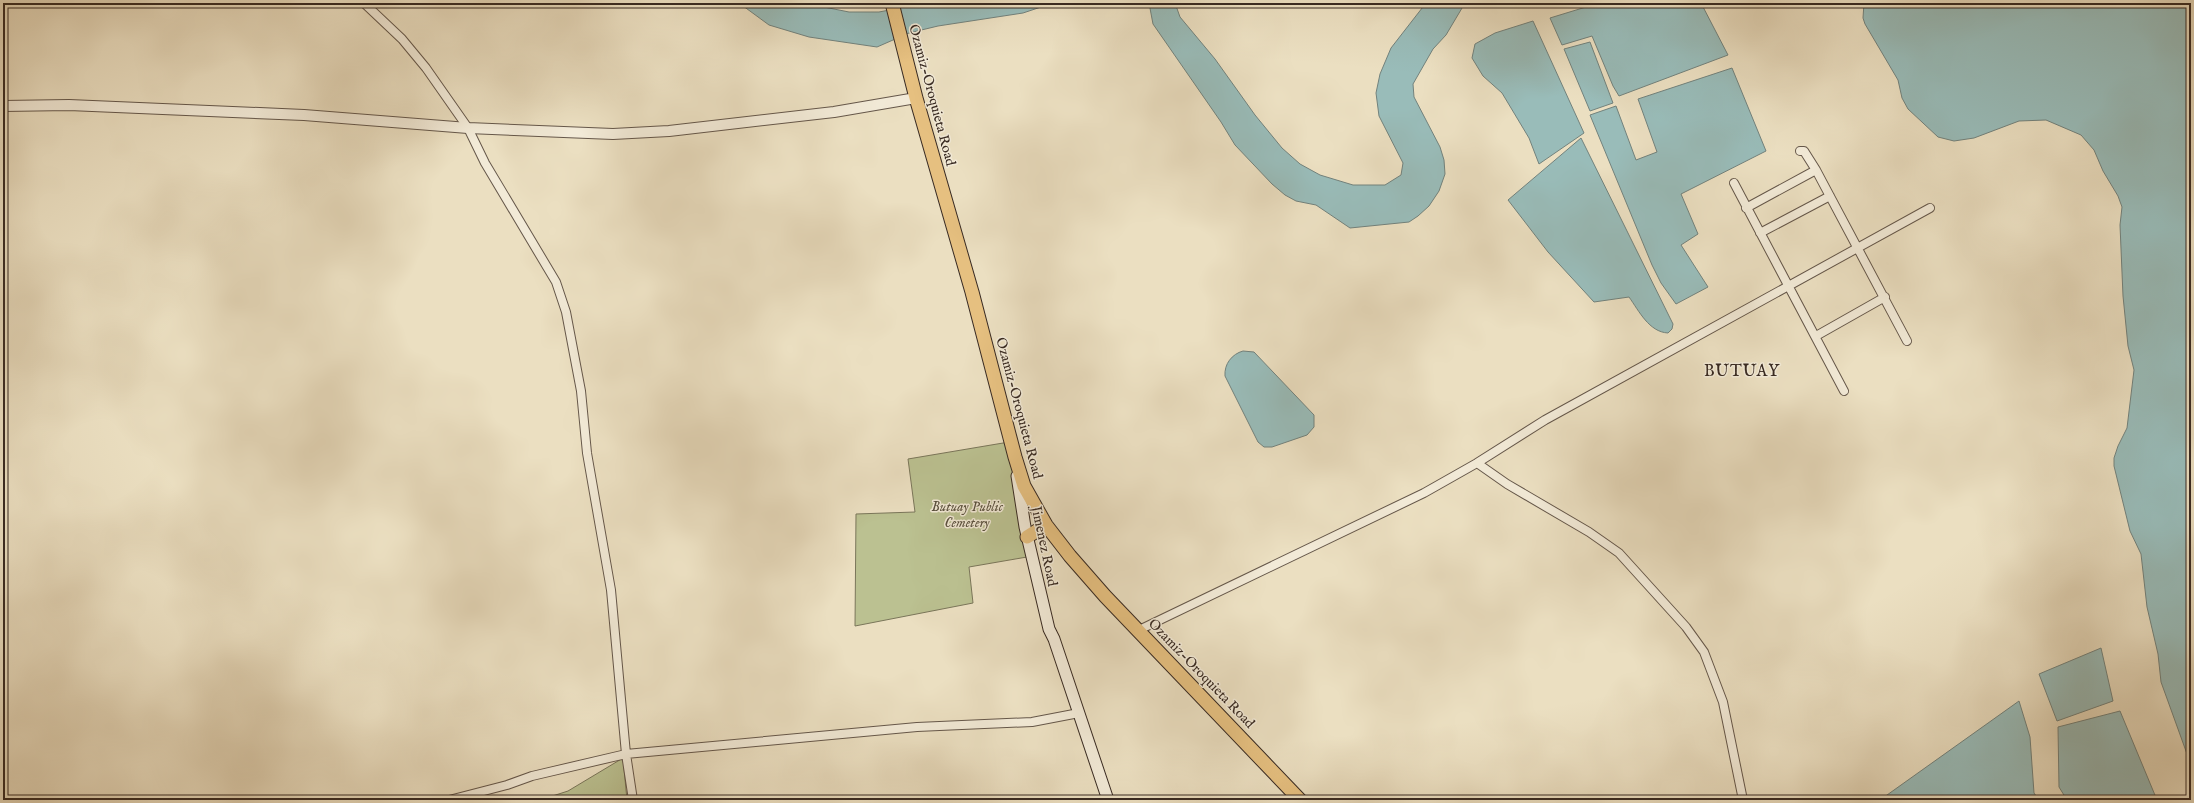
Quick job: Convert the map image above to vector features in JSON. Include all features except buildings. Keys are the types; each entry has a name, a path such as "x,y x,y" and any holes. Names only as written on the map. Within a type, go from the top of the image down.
{"highway":[{"name":"Ozamiz-Oroquieta Road","path":"892,3 916,98 972,292 1024,486 1046,525 1100,590 1300,800"},
{"path":"1030,535 1046,525"}],"main road":[{"name":"Jimenez Road","path":"1015,457 1030,535 1054,639 1108,800"},
{"name":"Jimenez Road","path":"1024,486 1030,535"}],"street":[{"path":"364,3 407,45 426,68 468,128 485,163 556,282 566,312 580,391 587,453 611,590 626,754 633,800"},
{"path":"3,106 69,105 304,115 468,128 613,134 669,131 834,112 916,98"},
{"path":"1800,151 1804,151 1816,170 1885,297 1907,341"},
{"path":"1746,208 1816,170"},
{"path":"1734,183 1746,208 1790,285 1844,391"},
{"path":"1760,233 1830,196"},
{"path":"1139,630 1289,556 1359,525 1424,493 1477,463 1545,420 1930,208"},
{"path":"1816,336 1885,297"},
{"path":"1477,463 1508,484 1589,532 1619,553 1686,627 1704,652 1723,702 1743,800"},
{"path":"449,800 507,785 532,776 626,754 917,728 1032,722 1079,713"}],"green space":[{"name":"Butuay Public Cemetery","path":"1009,442 1027,557 969,567 973,603 855,626 856,514 915,512 908,459"},
{"path":"623,758 627,800 540,800 568,791"}],"water":[{"path":"739,3 804,3 849,12 879,12 926,3 1053,3 1023,13 938,26 909,33 877,47 809,37 769,25"},
{"path":"1149,3 1175,3 1180,17 1215,59 1255,115 1282,148 1300,164 1320,175 1353,185 1385,185 1401,175 1403,163 1379,116 1376,93 1380,74 1391,48 1426,3 1465,3 1446,35 1433,49 1413,84 1414,97 1440,147 1444,160 1445,174 1439,191 1429,206 1409,222 1350,228 1316,205 1296,201 1285,195 1272,184 1235,145 1221,122 1153,24"},
{"path":"1599,3 1701,3 1728,55 1619,96 1613,86 1592,36 1562,45 1550,18"},
{"path":"1864,3 2191,3 2191,765 2161,682 2158,654 2147,607 2141,554 2130,531 2114,466 2114,458 2118,446 2127,428 2134,370 2128,346 2123,296 2120,225 2122,207 2118,196 2103,171 2094,150 2081,135 2046,120 2019,121 1974,138 1954,141 1938,137 1908,109 1902,98 1898,80 1865,24 1863,18"},
{"path":"1533,21 1584,133 1539,164 1529,138 1502,93 1483,76 1472,58 1475,44 1495,33"},
{"path":"1590,42 1613,103 1590,111 1564,49"},
{"path":"1732,68 1766,151 1681,194 1698,234 1681,245 1708,287 1676,304 1661,283 1652,265 1590,115 1616,106 1636,160 1657,152 1638,99"},
{"path":"1581,138 1673,324 1672,329 1668,333 1661,332 1650,325 1629,297 1594,302 1548,252 1508,200"},
{"path":"1243,351 1254,352 1314,415 1314,427 1307,435 1272,447 1264,447 1258,442 1225,376 1227,364 1232,357"},
{"path":"2101,648 2113,701 2057,721 2039,674"},
{"path":"2019,701 2030,737 2034,793 2039,800 1880,800"},
{"path":"2120,711 2157,800 2067,800 2059,787 2058,727"}],"district":[{"name":"BUTUAY","path":"1742,370"}]}
